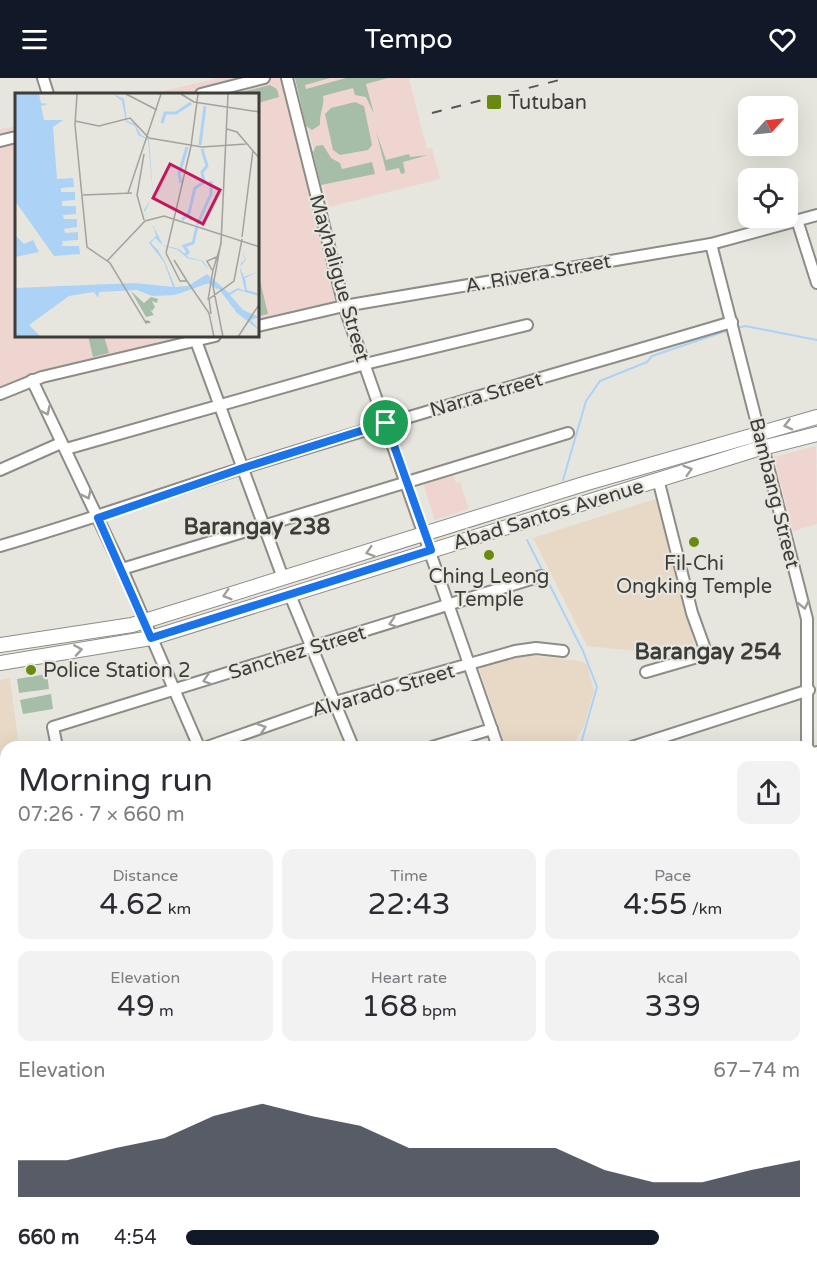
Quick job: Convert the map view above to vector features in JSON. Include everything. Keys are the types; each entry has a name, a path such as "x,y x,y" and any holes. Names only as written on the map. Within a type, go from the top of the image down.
{"main road":[{"name":"Abad Santos Avenue","path":"0,645 143,622 760,432 817,417"},
{"name":"Abad Santos Avenue","path":"0,663 151,638 658,479 764,447 817,434"}],"street":[{"path":"43,78 48,93"},
{"path":"205,93 264,78"},
{"name":"Mayhaligue Street","path":"286,78 344,306 426,534 496,741"},
{"path":"0,141 15,137"},
{"name":"A. Rivera Street","path":"798,220 817,215"},
{"path":"798,223 817,283"},
{"name":"A. Rivera Street","path":"260,326 344,306 711,244 768,228"},
{"name":"Bambang Street","path":"711,244 807,619 807,741"},
{"path":"0,470 63,446 365,364 527,325"},
{"name":"Narra Street","path":"0,546 98,518 243,468 386,423 733,328"},
{"path":"0,394 32,380 206,338"},
{"path":"196,340 283,578"},
{"path":"32,380 122,569 143,622 197,741"},
{"path":"122,569 408,484 568,433"},
{"path":"646,672 701,656 705,649 692,613 658,479"},
{"name":"Sanchez Street","path":"56,741 54,727 541,576"},
{"path":"290,595 350,741"},
{"name":"Alvarado Street","path":"224,741 334,702 515,651 536,648 563,651"},
{"path":"651,741 808,690"},
{"path":"452,741 492,729"}],"shaded area":[{"path":"218,78 285,78 342,305 260,325 260,93 154,93"},
{"path":"295,78 409,78 427,149 432,148 440,179 329,207"},
{"path":"15,126 15,338 202,338 0,392 0,129"},
{"path":"816,446 817,524 793,531 774,457"},
{"path":"452,472 456,483 460,482 469,509 435,520 424,486 425,481"},
{"path":"658,498 694,644 636,651 587,646 533,538"},
{"path":"527,655 580,661 587,664 594,691 584,726 575,741 504,741 479,669"},
{"path":"10,678 18,741 0,741 0,680"}],"green space":[{"path":"295,78 330,78 305,85 306,89 346,78 388,78 366,84 374,114 366,97 355,95 353,88 323,96 320,125 312,130 306,126"},
{"path":"270,85 277,89 279,97 260,102 260,93 238,93"},
{"path":"355,102 364,106 372,145 368,150 340,155 333,150 325,114 331,108"},
{"path":"376,131 386,160 409,154 410,157 428,155 403,162 405,173 401,174 399,168 386,171"},
{"path":"323,145 331,158 340,163 342,169 372,162 375,174 321,185 313,152 316,146"},
{"path":"260,280 268,314 260,316"},
{"path":"88,338 105,338 109,353 93,357"},
{"path":"47,674 49,689 19,693 17,679"},
{"path":"51,694 53,709 23,714 20,700"}],"waterway":[{"path":"737,328 745,326 817,340"},
{"path":"563,480 586,401 600,381 647,362 652,356 729,330"},
{"path":"527,540 583,651 597,687 582,741"}],"railway":[{"path":"432,113 567,78"}],"place":[{"name":"Tutuban","path":"494,102"},
{"name":"Fil-Chi Ongking Temple","path":"694,542"},
{"name":"Ching Leong Temple","path":"489,555"},
{"name":"Police Station 2","path":"31,670"}],"district":[{"name":"Barangay 238","path":"257,526"},
{"name":"Barangay 254","path":"708,651"}],"route":[{"path":"386,423 431,550 151,638 98,518 243,468 386,423"}]}
